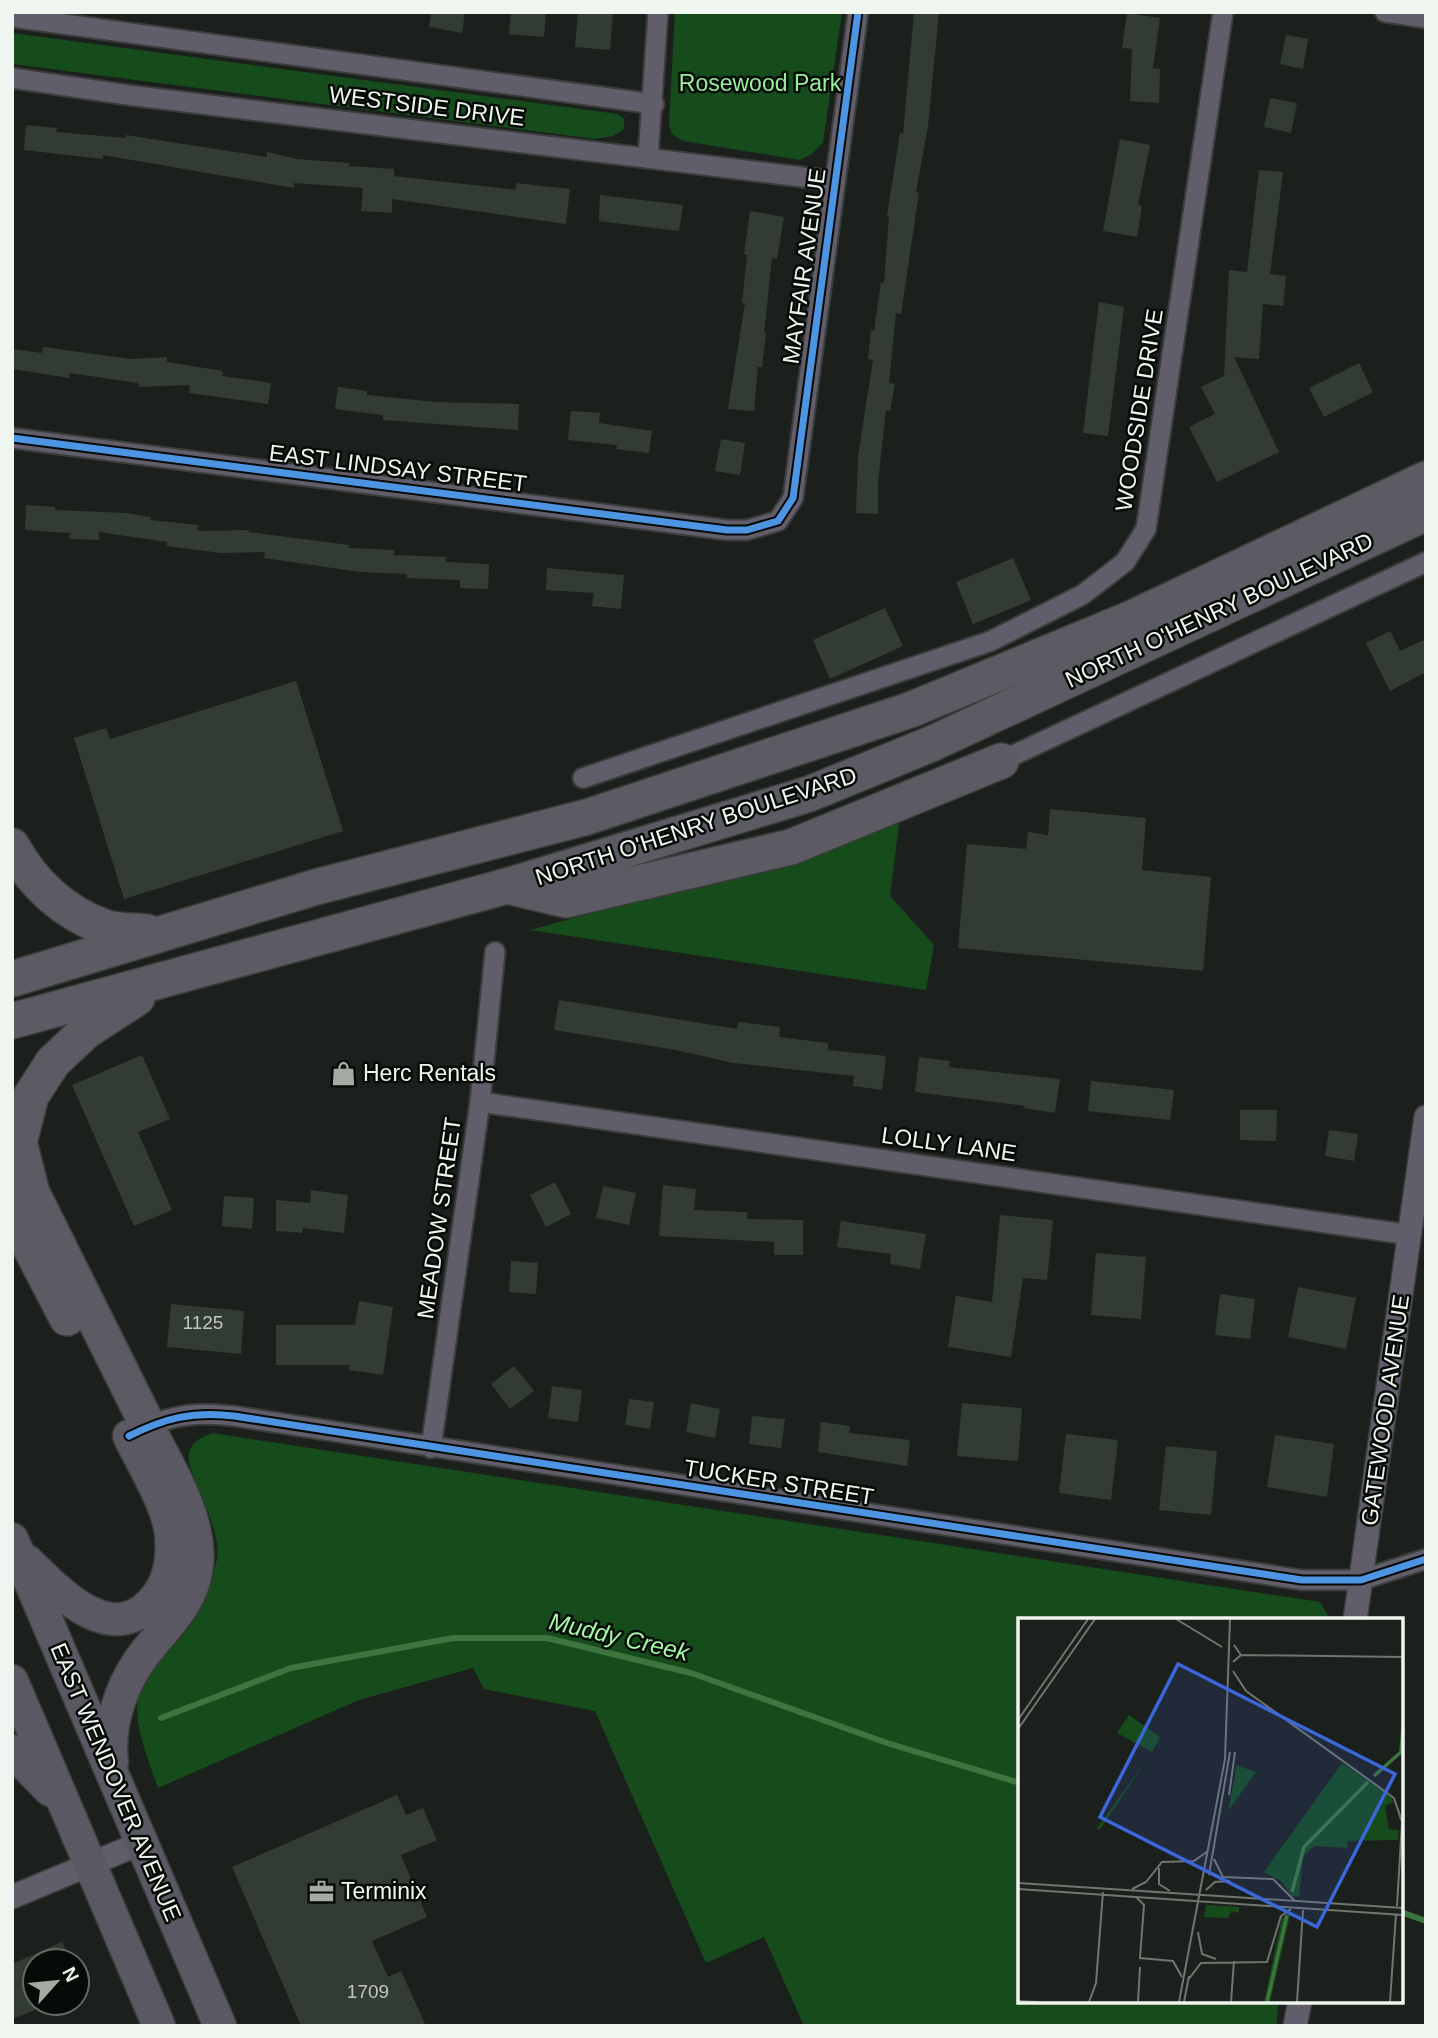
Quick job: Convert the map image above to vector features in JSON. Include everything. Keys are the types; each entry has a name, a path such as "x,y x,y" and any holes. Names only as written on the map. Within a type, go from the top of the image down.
{"highway":[{"name":"NORTH O'HENRY BOULEVARD","path":"12,979 316,887 587,817 910,710 1130,619 1426,479"},
{"name":"NORTH O'HENRY BOULEVARD","path":"12,1021 507,886 809,794 944,738 1426,513"},
{"path":"1374,538 1426,531"},
{"path":"507,886 566,900 778,850 1001,761"},
{"path":"12,846 23,867 58,904 106,928 165,933"},
{"path":"15,1546 79,1608 98,1616 130,1618 143,1611 162,1592 169,1574 171,1532 139,1431 32,1193 19,1142 31,1096 53,1062 86,1031 167,979"},
{"path":"12,1212 192,1522 197,1566 186,1602 138,1662 118,1704 110,1740 114,1777"},
{"name":"EAST WENDOVER AVENUE","path":"15,1546 220,2026"},
{"path":"12,1681 159,2026"},
{"path":"12,1751 69,1812"}],"street":[{"path":"648,157 654,104 658,12"},
{"name":"MAYFAIR AVENUE","path":"778,521 793,498 858,12"},
{"name":"WOODSIDE DRIVE","path":"583,778 991,640 1082,595 1125,562 1146,529 1223,12"},
{"path":"1385,12 1426,18"},
{"name":"WESTSIDE DRIVE","path":"12,17 654,104"},
{"name":"WESTSIDE DRIVE","path":"12,78 128,95 835,181"},
{"name":"EAST LINDSAY STREET","path":"12,438 727,530 747,530 778,521"},
{"path":"1001,761 1426,562"},
{"name":"MEADOW STREET","path":"431,1448 480,1102 495,952"},
{"name":"LOLLY LANE","path":"480,1102 1411,1235"},
{"name":"GATEWOOD AVENUE","path":"1355,1618 1426,1116"},
{"name":"TUCKER STREET","path":"139,1431 178,1416 211,1413 1302,1580 1361,1580 1426,1559"},
{"path":"12,1897 141,1843"},
{"path":"1295,2026 1300,2003"}],"green space":[{"name":"Rosewood Park","path":"675,12 842,12 823,142 812,154 800,160 683,141 672,134 669,124"},
{"path":"12,33 618,114 624,119 624,129 613,136 595,139 12,64"},
{"path":"900,816 890,896 934,945 926,990 530,930 744,872"},
{"path":"212,1433 1320,1602 1328,1618 1018,1618 1018,2003 1279,2003 1276,2026 804,2026 764,1937 706,1963 595,1711 484,1689 473,1668 359,1700 158,1788 142,1742 137,1705 147,1677 180,1639 202,1606 217,1559 214,1531 189,1461 190,1449 201,1438"}],"building":[{"path":"431,12 465,12 462,33 429,27"},
{"path":"511,12 546,12 544,37 509,34"},
{"path":"578,12 613,12 610,50 575,47"},
{"path":"914,12 939,12 928,126 916,192 919,193 901,314 896,313 889,383 895,384 890,411 886,410 878,482 878,514 856,513 858,456 873,360 868,359 871,330 874,331 881,282 884,283 887,216 900,133 903,134"},
{"path":"1127,13 1160,18 1153,68 1160,69 1159,103 1130,101 1132,49 1122,48"},
{"path":"1286,35 1308,39 1303,69 1280,64"},
{"path":"1270,98 1297,103 1291,133 1264,127"},
{"path":"26,125 57,128 56,132 126,138 126,135 267,157 267,152 297,159 350,163 349,166 394,169 394,176 516,190 516,183 570,189 566,224 392,199 392,213 361,211 363,188 294,183 294,188 103,155 103,159 24,150"},
{"path":"1120,139 1150,145 1138,205 1142,206 1137,237 1103,231"},
{"path":"1259,170 1283,172 1270,274 1286,276 1283,306 1263,304 1259,359 1234,357 1279,452 1217,482 1189,427 1215,414 1201,387 1224,376 1229,270 1247,272"},
{"path":"600,195 683,205 679,231 599,221"},
{"path":"750,211 784,217 777,259 772,258 762,367 758,367 754,411 728,409 745,303 742,303 747,255 744,254"},
{"path":"1099,302 1124,307 1108,436 1083,433"},
{"path":"43,347 131,359 167,357 167,362 223,371 222,376 271,383 268,404 189,393 190,385 139,387 138,383 70,373 69,378 12,369 12,349 42,353"},
{"path":"1359,363 1373,392 1324,417 1309,388"},
{"path":"338,387 367,391 367,395 435,402 519,404 518,430 383,420 383,415 335,409"},
{"path":"571,411 600,413 599,423 652,431 649,453 616,449 617,445 568,440"},
{"path":"721,439 745,443 740,475 715,471"},
{"path":"26,505 55,507 55,510 126,513 151,517 150,520 198,525 198,531 249,530 349,545 349,548 394,550 394,555 446,557 446,562 489,564 488,589 460,588 460,580 407,578 407,574 360,572 264,558 265,552 221,553 167,546 167,542 99,532 99,540 69,539 70,533 25,530"},
{"path":"1013,558 1031,600 973,624 956,582"},
{"path":"547,568 624,575 621,609 592,606 594,593 546,590"},
{"path":"885,608 903,646 830,679 813,640"},
{"path":"1390,631 1400,651 1426,639 1426,672 1390,691 1366,643"},
{"path":"296,681 343,831 124,899 74,738 106,728 110,739"},
{"path":"1050,809 1146,818 1142,870 1211,877 1203,971 958,948 967,844 1026,849 1028,832 1048,835"},
{"path":"559,1000 737,1029 738,1022 780,1027 779,1037 828,1043 828,1050 886,1056 882,1090 853,1086 854,1076 733,1063 676,1050 554,1030"},
{"path":"142,1055 170,1119 138,1132 172,1210 134,1226 72,1085"},
{"path":"919,1057 950,1061 949,1067 1060,1079 1055,1113 1024,1108 1025,1106 915,1092"},
{"path":"1091,1081 1174,1090 1170,1120 1088,1111"},
{"path":"1240,1110 1277,1110 1276,1141 1240,1140"},
{"path":"1329,1130 1358,1134 1354,1161 1325,1156"},
{"path":"555,1182 571,1214 546,1227 530,1195"},
{"path":"663,1185 696,1189 694,1210 747,1212 747,1219 803,1220 803,1255 774,1255 774,1242 659,1236"},
{"path":"603,1186 636,1193 629,1225 596,1218"},
{"path":"311,1190 348,1195 344,1233 303,1228 302,1233 276,1231 276,1200 310,1203"},
{"path":"224,1196 254,1198 252,1229 222,1226"},
{"path":"1000,1215 1053,1220 1047,1280 1023,1278 1011,1357 948,1347 956,1296 992,1302"},
{"path":"841,1221 926,1234 920,1269 890,1264 891,1254 837,1247"},
{"path":"1096,1253 1146,1257 1141,1319 1091,1315"},
{"path":"511,1261 538,1263 536,1294 509,1292"},
{"path":"1298,1287 1356,1298 1346,1349 1288,1337"},
{"path":"1220,1294 1255,1299 1250,1339 1215,1335"},
{"path":"359,1301 393,1307 383,1375 349,1370 350,1365 276,1365 276,1325 355,1325"},
{"path":"171,1304 244,1311 241,1354 167,1347"},
{"path":"514,1366 534,1391 510,1409 491,1384"},
{"path":"552,1386 582,1390 578,1422 548,1418"},
{"path":"629,1399 654,1402 650,1429 625,1425"},
{"path":"691,1403 720,1409 715,1438 686,1432"},
{"path":"962,1403 1022,1408 1018,1461 957,1456"},
{"path":"752,1416 785,1419 781,1448 749,1444"},
{"path":"821,1422 850,1426 849,1433 910,1440 907,1466 818,1452"},
{"path":"1066,1434 1118,1440 1111,1500 1059,1493"},
{"path":"1275,1435 1334,1444 1327,1497 1267,1487"},
{"path":"1166,1446 1217,1451 1211,1515 1159,1510"},
{"path":"397,1795 406,1815 423,1808 437,1840 401,1855 427,1917 372,1941 388,1977 401,1971 426,2026 301,2026 232,1867"},
{"path":"62,1942 64,1947 51,1947"},
{"path":"21,1960 21,2015 12,2019 12,1964"}],"waterway":[{"name":"Muddy Creek","path":"161,1718 291,1668 453,1638 547,1638 691,1673 887,1743 1018,1782"},
{"name":"Muddy Creek","path":"1403,1913 1426,1921"}],"cycle path":[{"path":"12,438 727,530 747,530 778,521 793,498 858,12"},
{"path":"129,1436 180,1417 205,1414 234,1416 1302,1580 1361,1580 1426,1559"}],"place":[{"name":"Herc Rentals","path":"343,1073"},
{"name":"Terminix","path":"321,1891"}]}
